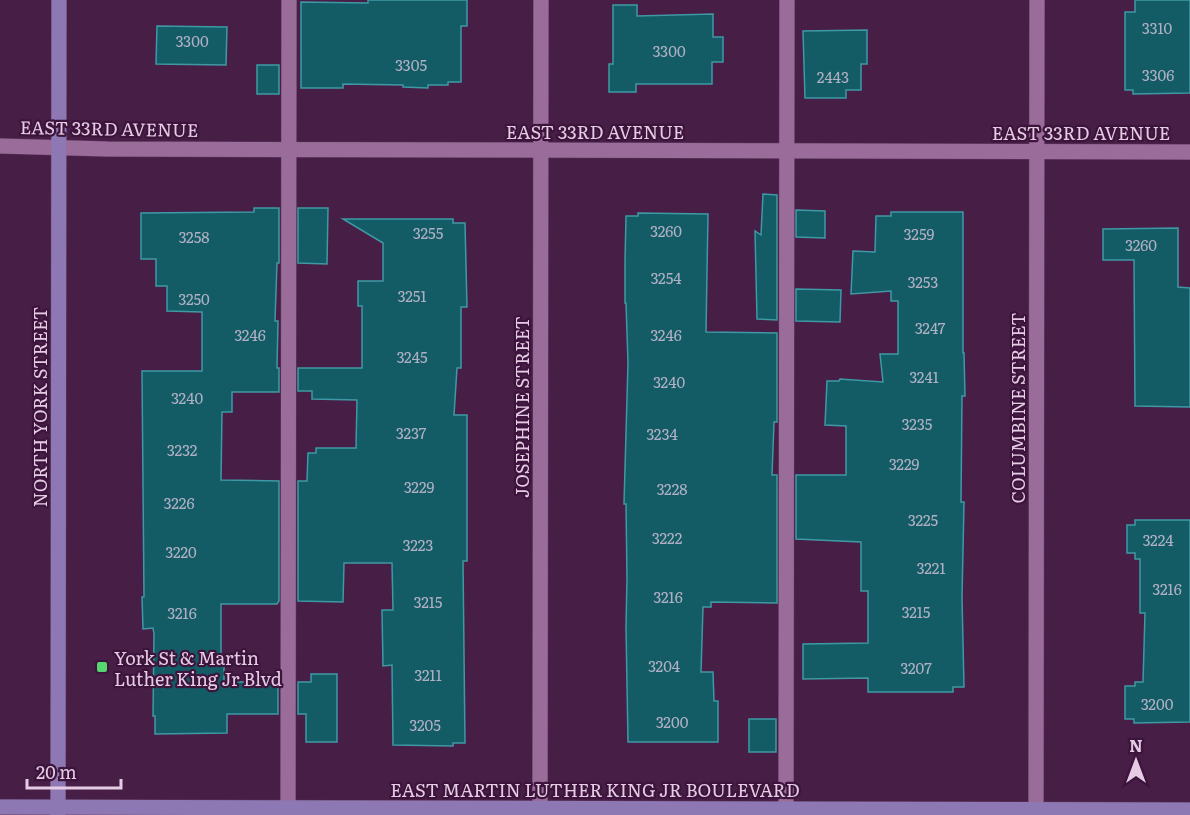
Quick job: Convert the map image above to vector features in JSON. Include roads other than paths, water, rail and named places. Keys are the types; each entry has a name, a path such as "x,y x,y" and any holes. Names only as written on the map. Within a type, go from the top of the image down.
{"main road":[{"name":"NORTH YORK STREET","path":"58,811 59,0"},
{"name":"EAST MARTIN LUTHER KING JR BOULEVARD","path":"0,807 58,811 1036,812 1190,810"}],"street":[{"path":"288,811 289,0"},
{"name":"JOSEPHINE STREET","path":"540,812 541,0"},
{"path":"786,812 787,0"},
{"name":"COLUMBINE STREET","path":"1036,812 1037,0"},
{"name":"EAST 33RD AVENUE","path":"0,146 540,151 1190,152"}],"place":[{"name":"York St & Martin Luther King Jr Blvd","path":"102,667"}]}
